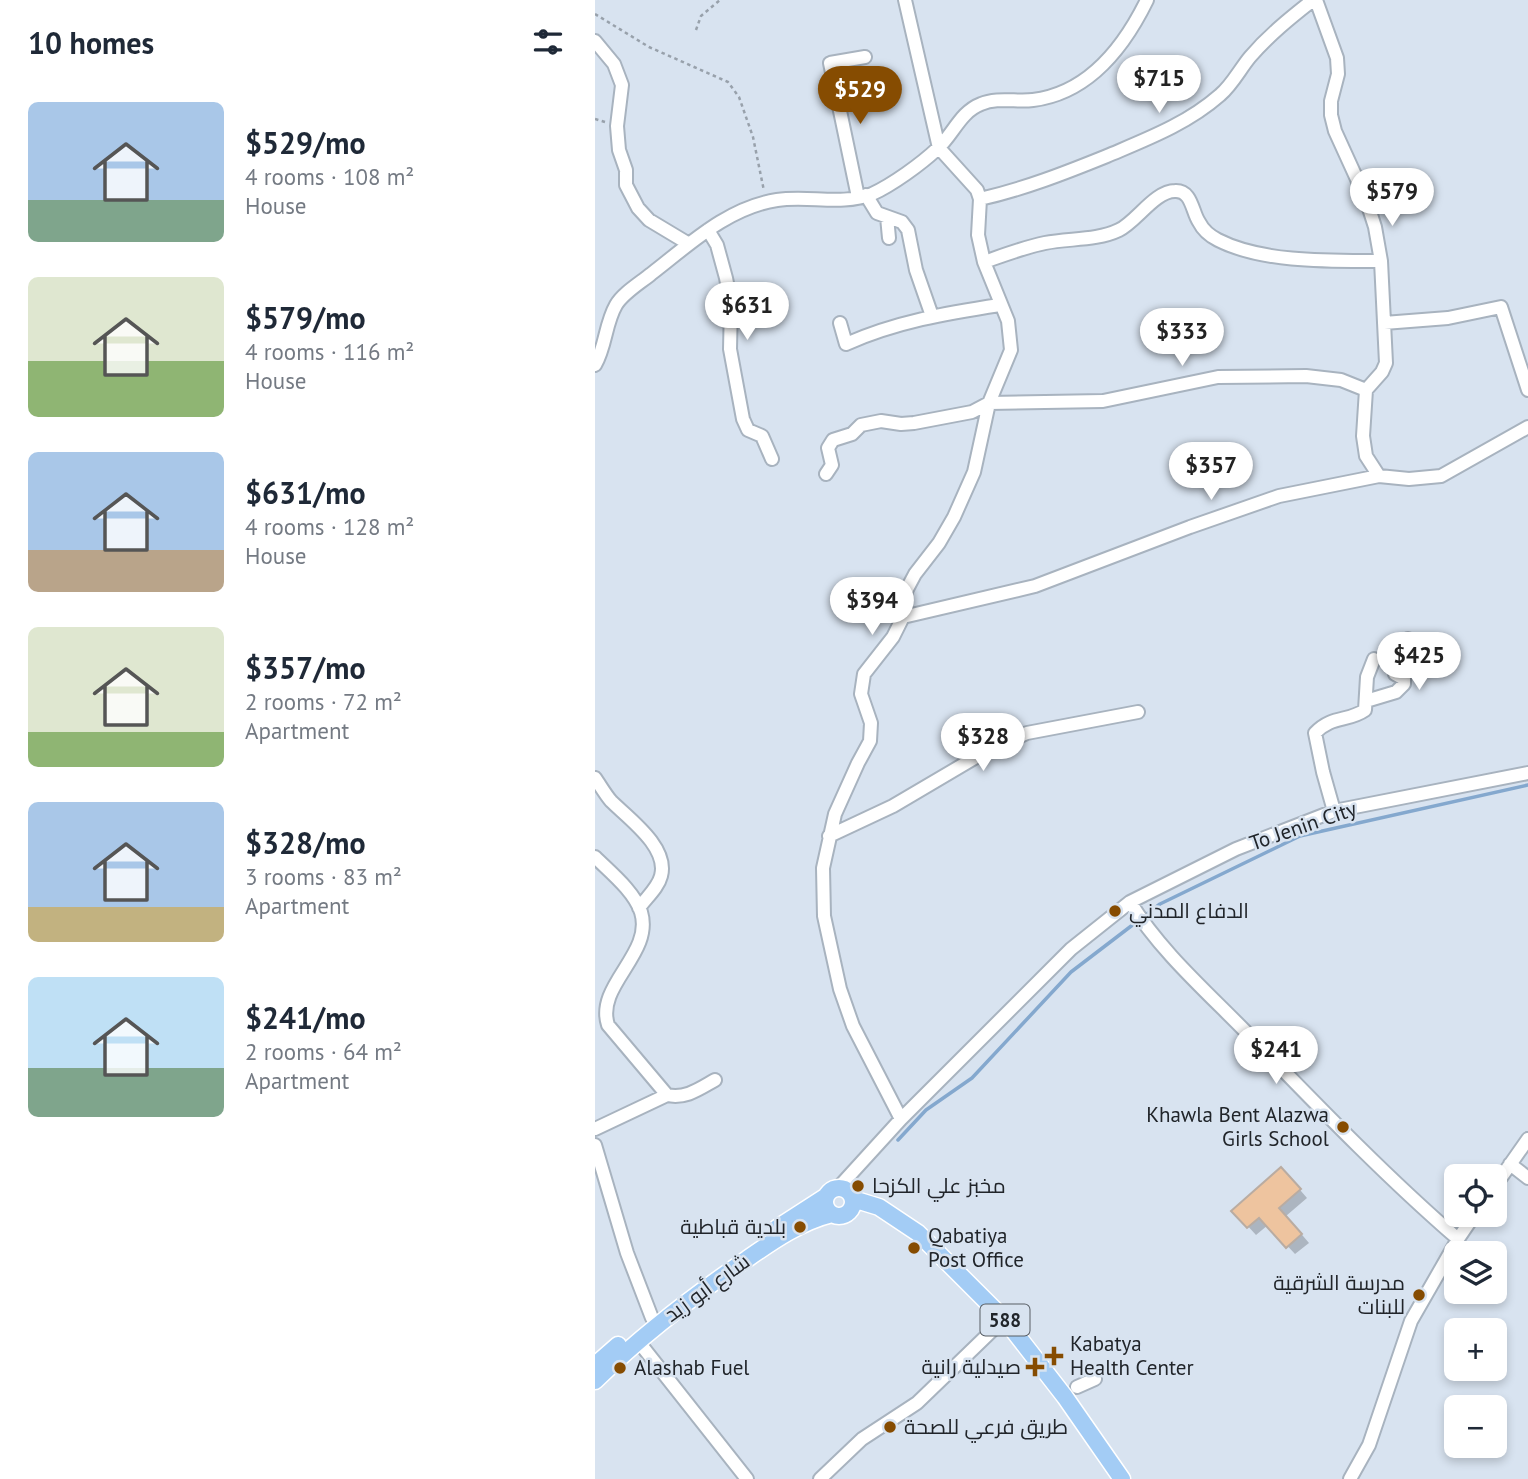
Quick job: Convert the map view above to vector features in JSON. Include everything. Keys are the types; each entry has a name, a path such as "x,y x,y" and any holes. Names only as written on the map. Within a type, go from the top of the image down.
{"main road":[{"path":"839,1188 848,1191 853,1199 849,1212 840,1216 832,1214 825,1207 825,1197 830,1190 839,1188"},
{"name":"شارع أبو زيد","path":"595,1365 652,1318 734,1257 825,1197"},
{"name":"588","path":"853,1199 879,1207 918,1233 1004,1319 1065,1397 1122,1479"},
{"name":"شارع أبو زيد","path":"595,1381 675,1311 769,1244 796,1228 832,1214"}],"street":[{"path":"901,1119 853,1026 840,989 824,916 823,867 835,814 870,741 871,723 861,694 864,674 893,637 903,617 906,591 949,526 974,472 989,403 1010,350 1008,321 984,262 978,235 980,199 977,190 939,148 905,0"},
{"path":"595,365 604,348 616,305 708,230 738,212 766,202 799,198 825,201 862,196 889,184 939,148 959,121 979,104 1048,97 1078,85 1109,58 1137,20 1147,0"},
{"path":"980,199 1053,178 1177,126 1223,93 1275,29 1315,0 1337,58 1338,74 1331,101 1335,131 1366,199 1375,227 1381,261 1386,363 1382,372 1366,390 1363,436 1366,456 1379,476"},
{"path":"595,41 614,64 622,85 617,126 619,150 626,170 626,185 638,208 649,220 689,244"},
{"path":"865,57 830,63 862,196 877,213 902,222 908,230 916,270 932,316"},
{"path":"984,262 1043,243 1103,236 1122,229 1165,193 1175,191 1182,192 1190,200 1198,222 1208,234 1243,249 1289,258 1381,261"},
{"path":"887,217 889,238"},
{"path":"708,230 717,245 731,304 730,349 743,419 748,430 762,436 772,459"},
{"path":"840,323 846,344 869,334 932,316 1000,305"},
{"path":"1384,323 1448,318 1501,307 1528,390"},
{"path":"826,474 832,465 828,449 833,440 852,434 861,425 881,421 914,423 972,412 989,403 1103,401 1218,377 1306,376 1341,380 1366,390"},
{"path":"903,617 1035,586 1279,496 1379,476 1409,479 1441,475 1528,427"},
{"path":"1366,701 1396,692 1404,684 1403,678 1395,674 1395,670 1407,667 1408,639"},
{"path":"1334,811 1322,772 1315,733 1332,720 1365,710 1367,677 1374,659"},
{"path":"829,836 893,806 988,750 1027,733 1138,712"},
{"name":"To Jenin City","path":"839,1188 901,1119 1071,949 1130,902 1236,849 1334,811 1528,774"},
{"path":"595,778 611,800 645,833 657,852 662,872 660,881 639,908"},
{"path":"595,857 639,908 642,921 634,955 611,991 605,1006 605,1017 608,1025 667,1095"},
{"path":"1130,902 1143,924 1193,978 1412,1200 1458,1239"},
{"path":"595,1129 667,1095 688,1095 715,1080"},
{"path":"1507,1168 1528,1139"},
{"path":"595,1145 627,1253 652,1318"},
{"path":"1510,1164 1528,1178"},
{"path":"1350,1479 1369,1445 1411,1321 1466,1227"},
{"path":"820,1479 862,1439 917,1403 1004,1319"},
{"path":"638,1341 747,1479"},
{"path":"1077,1387 1095,1379"}],"path":[{"path":"696,30 701,16 720,0"},
{"path":"595,13 649,47 727,82 739,97 753,137 766,202"}],"building":[{"path":"1281,1167 1301,1189 1279,1208 1302,1234 1286,1248 1259,1218 1247,1228 1231,1211"}],"waterway":[{"path":"898,1140 926,1110 972,1078 1071,972 1160,904 1300,836 1528,785"}],"place":[{"name":"الدفاع المدني","path":"1115,911"},
{"name":"Khawla Bent Alazwa Girls School","path":"1343,1127"},
{"name":"مخبز علي الكزحا","path":"858,1186"},
{"name":"بلدية قباطية","path":"800,1227"},
{"name":"Qabatiya Post Office","path":"914,1248"},
{"name":"مدرسة الشرقية للبنات","path":"1419,1295"},
{"name":"Kabatya Health Center","path":"1054,1356"},
{"name":"صيدلية رانية","path":"1035,1367"},
{"name":"Alashab Fuel","path":"620,1368"},
{"name":"طريق فرعي للصحة","path":"890,1427"}]}
